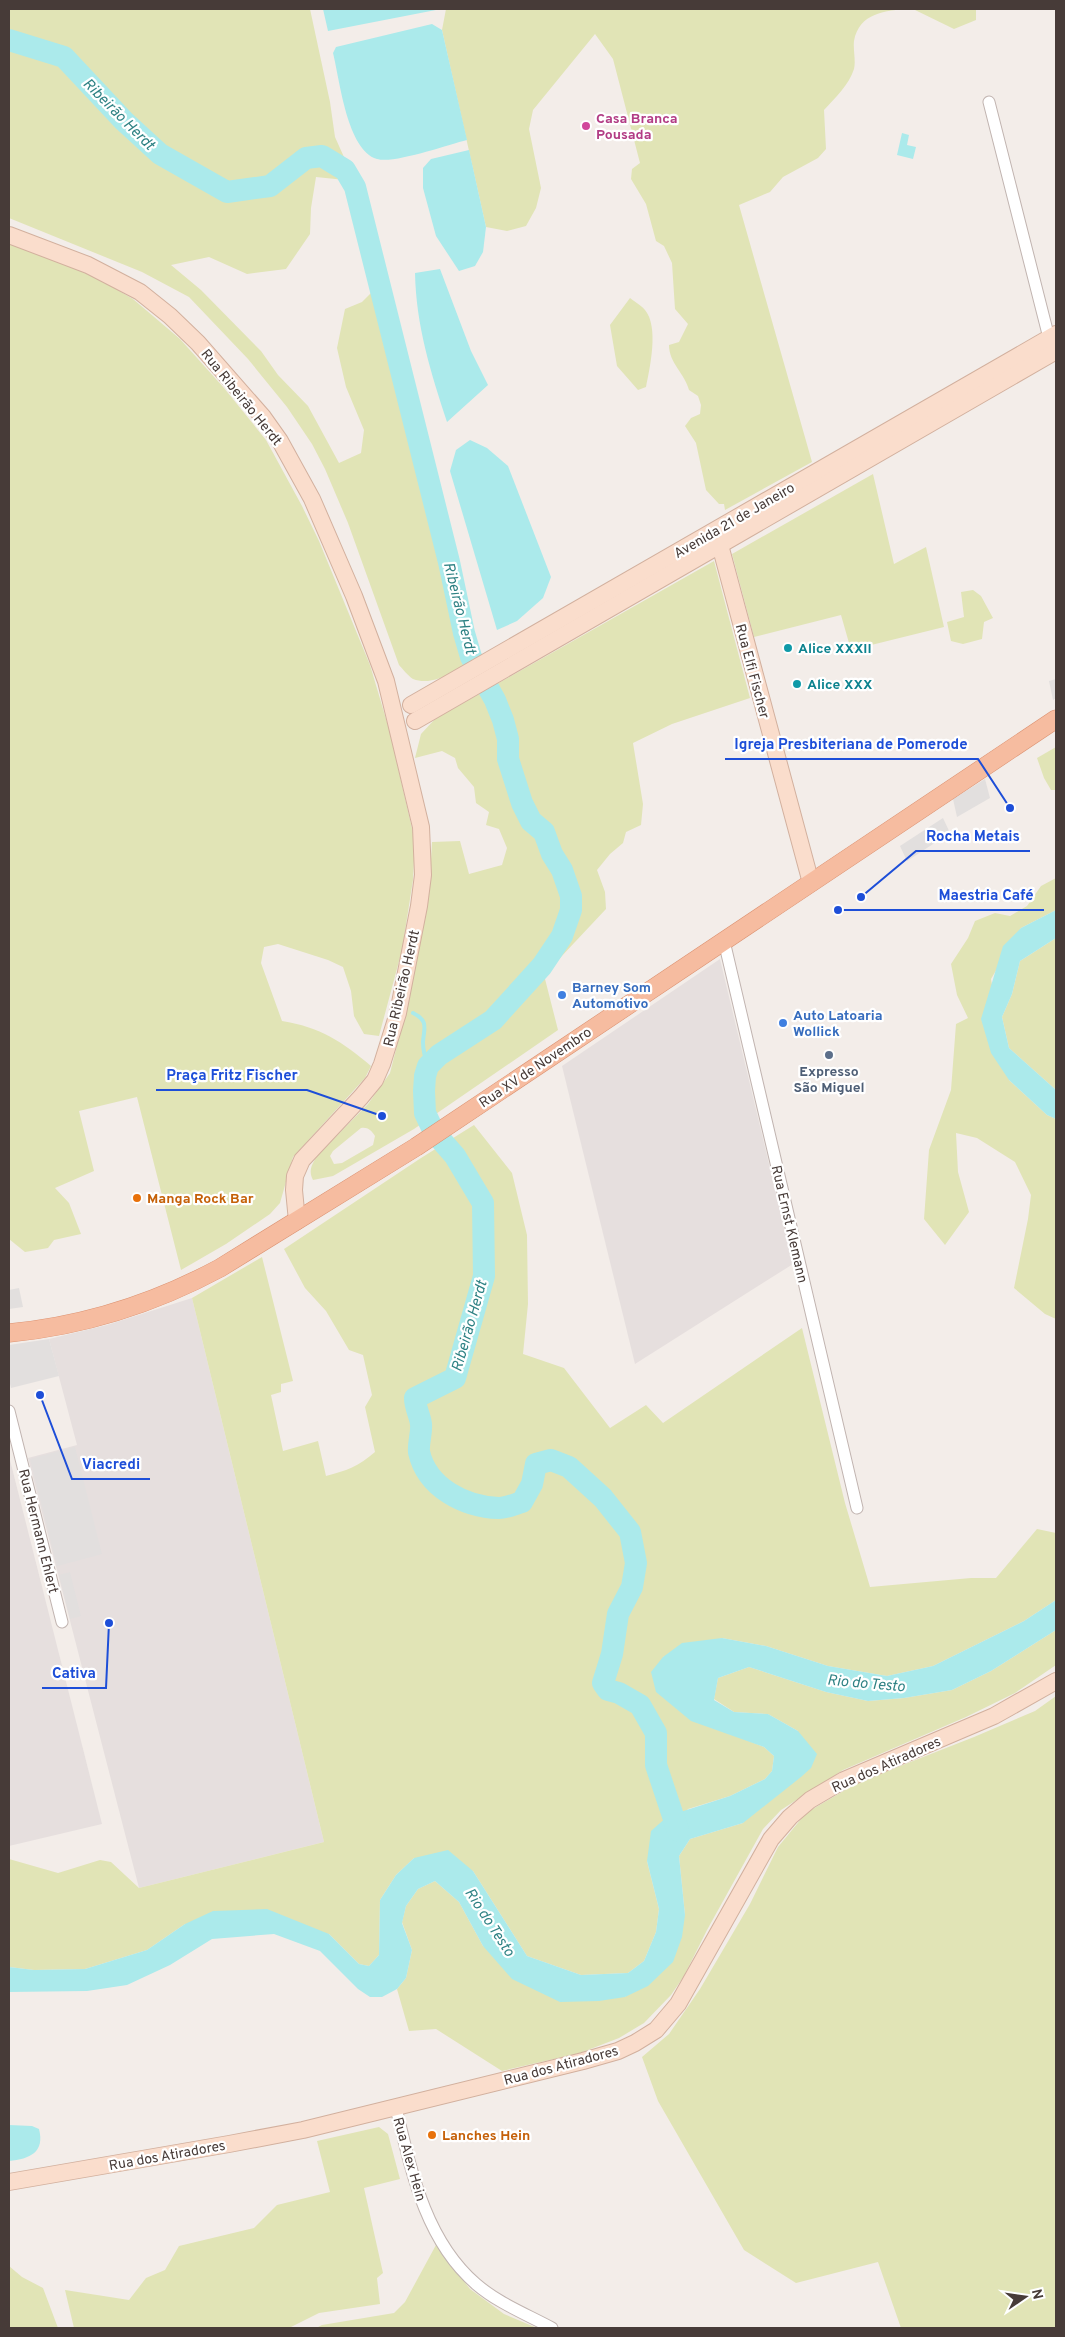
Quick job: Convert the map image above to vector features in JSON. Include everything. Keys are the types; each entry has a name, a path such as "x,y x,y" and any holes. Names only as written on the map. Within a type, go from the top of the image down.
{"main road":[{"name":"Rua XV de Novembro","path":"9,1333 76,1322 141,1304 169,1293 220,1268 416,1148 1056,719"}],"street":[{"path":"989,102 1054,341"},
{"name":"Rua Ribeirão Herdt","path":"9,236 88,265 140,292 170,316 198,343 263,417 288,455 312,499 354,596 386,681 406,756 421,827 423,875 419,906 398,1013 382,1064 375,1080 302,1160 295,1176 294,1190 297,1221"},
{"name":"Avenida 21 de Janeiro","path":"489,669 720,546 1054,341"},
{"name":"Avenida 21 de Janeiro","path":"412,713 1054,341"},
{"name":"Rua Elfi Fischer","path":"720,546 811,883"},
{"name":"Rua Ribeirão Herdt","path":"386,681 412,713 407,736 406,756"},
{"path":"395,717 402,725 412,713"},
{"name":"Rua Ernst Klemann","path":"724,941 857,1508"},
{"name":"Rua Hermann Ehlert","path":"9,1411 62,1622"},
{"name":"Rua dos Atiradores","path":"9,2182 229,2144 396,2108 618,2051 656,2030 678,2004 690,1986 771,1839 790,1817 810,1800 844,1780 994,1716 1056,1681"},
{"name":"Rua Alex Hein","path":"396,2108 414,2182 436,2234 457,2264 475,2284 508,2307 552,2328"}],"shaded area":[{"path":"1056,679 1056,698 1053,700 1049,681"},
{"path":"985,779 990,798 957,817 953,799"},
{"path":"943,818 950,833 907,861 900,846"},
{"path":"720,959 793,1264 635,1364 562,1066"},
{"path":"19,1288 23,1307 9,1309 9,1290"},
{"path":"192,1298 324,1842 139,1888 28,1458 77,1445 49,1339 107,1325"},
{"path":"49,1339 59,1376 11,1388 9,1380 9,1345"},
{"path":"75,1447 102,1554 57,1566 30,1459"},
{"path":"9,1456 102,1824 9,1846"},
{"path":"70,1572 81,1616 70,1619 59,1575"}],"green space":[{"path":"9,9 310,9 330,102 335,137 352,175 345,180 316,177 311,208 310,234 286,269 247,274 209,257 171,265 201,290 261,351 278,375 308,406 339,463 361,453 364,430 346,387 337,348 345,309 362,302 378,286 388,295 394,317 388,322 417,441 431,468 452,546 457,587 481,655 457,670 431,681 413,679 399,665 348,523 312,444 287,407 248,359 189,297 142,272 9,218"},
{"path":"446,9 909,9 883,12 861,24 854,41 855,66 852,75 824,110 826,149 818,158 783,177 770,192 739,205 812,462 725,510 724,504 719,504 706,490 696,443 685,426 691,418 700,414 701,405 698,396 689,390 674,363 669,345 679,342 688,324 675,309 672,263 664,246 656,241 646,204 631,179 632,169 640,163 613,59 595,34 533,110 529,129 541,188 536,208 526,226 507,231 486,227 442,30"},
{"path":"913,9 976,9 976,20 954,29"},
{"path":"9,242 73,264 133,299 180,339 224,388 266,440 319,541 370,665 389,729 415,841 413,880 402,950 379,1036 364,1034 354,1016 351,991 343,967 328,960 278,944 264,947 261,963 282,1021 308,1027 330,1037 351,1050 371,1066 365,1078 293,1157 280,1203 270,1214 226,1244 181,1270 137,1097 79,1111 94,1171 55,1188 69,1203 81,1234 54,1240 48,1248 25,1252 9,1239"},
{"path":"630,298 645,310 652,326 653,337 646,387 638,390 617,366 610,325"},
{"path":"873,474 894,564 926,547 944,627 851,650 841,615 754,637 732,554"},
{"path":"714,561 750,698 672,724 633,743 643,804 641,825 626,832 623,843 610,854 597,870 605,892 606,909 544,975 558,1030 414,1129 333,1176 313,1180 312,1165 317,1156 368,1104 390,1073 406,1010 430,876 432,842 460,841 469,874 502,865 507,848 499,829 486,825 489,812 476,803 474,787 458,768 455,758 442,751 415,758 421,734 435,719","holes":["361,1128 369,1129 375,1136 373,1145 342,1163 334,1164 330,1156 333,1151"]},
{"path":"973,590 981,596 993,618 984,622 982,639 963,644 951,641 947,622 964,617 961,592"},
{"path":"1056,747 1056,790 1051,790 1044,778 1037,758"},
{"path":"1056,878 1056,910 1021,928 991,979 1009,1080 1047,1115 1056,1119 1056,1319 1045,1314 1014,1288 1031,1195 1015,1162 977,1138 956,1133 958,1172 969,1212 945,1245 924,1219 929,1150 951,1090 956,1024 968,1018 957,995 951,964 968,938 975,921 995,913 1010,916 1027,906 1041,886"},
{"path":"1056,938 1056,1090 1009,1048 1002,1017 1012,994 1020,961"},
{"path":"474,1125 512,1173 527,1235 528,1304 523,1354 564,1368 610,1428 646,1405 663,1423 802,1328 845,1503 870,1587 971,1578 996,1578 1037,1529 1056,1533 1056,1600 1024,1621 933,1666 887,1676 828,1666 766,1646 722,1638 663,1657 736,1736 764,1747 774,1756 772,1771 765,1779 730,1796 688,1809 647,1861 659,1909 656,1932 644,1961 628,1973 581,1975 527,1956 473,1871 414,1858 396,1875 380,1900 379,1955 369,1966 359,1964 329,1934 185,1924 147,1950 85,1969 34,1970 9,1967 9,1859 58,1873 100,1860 111,1862 139,1888 324,1842 192,1298 262,1257 293,1381 281,1384 281,1392 271,1395 283,1451 318,1441 326,1476 346,1470 363,1461 375,1452 365,1407 372,1395 363,1355 349,1350 326,1311 305,1288 284,1249"},
{"path":"1056,1630 1056,1665 1015,1693 966,1717 843,1770 781,1810 763,1829 707,1930 684,1976 671,1995 644,2023 619,2038 580,2053 502,2071 436,2029 409,2031 397,1989 406,1978 412,1950 402,1922 406,1906 418,1889 435,1881 459,1902 483,1946 625,1997 685,1915 679,1856 690,1839 743,1823 798,1731 768,1714 734,1712 714,1699 718,1678 749,1667 826,1692 868,1701 904,1698 952,1690 991,1671"},
{"path":"1056,1696 1056,2328 901,2328 878,2262 796,2283 744,2250 658,2101 642,2057 669,2034 700,1989 750,1904 778,1847 806,1813 857,1783 1035,1711"},
{"path":"379,2127 388,2134 400,2179 364,2188 383,2273 377,2278 380,2304 319,2313 289,2328 74,2328 65,2290 129,2300 146,2278 165,2270 179,2246 254,2228 277,2205 330,2192 317,2141"},
{"path":"436,2245 470,2289 504,2314 537,2328 316,2328 322,2325 394,2313 405,2302"},
{"path":"9,2266 22,2277 43,2288 58,2328 9,2328"}],"water":[{"path":"323,9 441,9 328,31"},
{"path":"432,24 442,30 467,140 408,157 385,160 377,159 367,153 358,143 352,129 346,113 333,53 336,47"},
{"path":"902,133 909,135 907,145 916,147 913,159 897,155"},
{"path":"469,150 486,227 483,252 475,266 459,271 436,236 423,188 423,168 431,159"},
{"path":"440,269 471,351 488,385 447,422 421,331 415,273"},
{"path":"470,440 487,448 508,466 551,577 543,598 517,621 497,630 450,471 456,450"},
{"path":"1056,910 1056,938 1020,961 1012,994 1002,1017 1009,1048 1056,1090 1056,1119 1047,1115 1009,1080 991,1053 981,1019 1003,946 1021,928"},
{"name":"Rio do Testo","path":"1056,1600 1056,1630 991,1671 952,1690 904,1698 868,1701 826,1692 749,1667 718,1678 714,1700 734,1712 768,1714 798,1731 817,1754 811,1768 743,1823 690,1839 679,1856 685,1915 682,1937 673,1962 648,1986 625,1997 599,2001 560,2002 512,1979 483,1946 459,1902 435,1881 418,1889 406,1906 402,1923 412,1950 406,1978 397,1989 382,1997 370,1997 358,1989 320,1951 274,1934 212,1939 170,1965 127,1985 87,1991 9,1992 9,1967 34,1970 85,1969 147,1950 185,1924 213,1911 267,1909 329,1934 359,1964 369,1966 379,1955 380,1900 396,1875 414,1858 448,1850 473,1871 527,1956 581,1975 628,1973 644,1961 656,1932 659,1909 647,1861 651,1831 668,1816 730,1796 765,1779 772,1771 774,1756 764,1747 691,1721 656,1692 651,1672 663,1657 682,1643 722,1638 766,1646 828,1666 887,1676 933,1666 1024,1621"},
{"path":"9,2125 32,2126 39,2129 40,2143 38,2149 29,2156 9,2161"}],"waterway":[{"name":"Ribeirão Herdt","path":"9,40 64,57 124,121 160,154 227,192 270,186 306,158 322,156 345,170 355,187 471,657 495,700 503,720 508,739 508,759 522,803 531,821 544,832 552,854 562,870 571,896 571,910 562,936 542,966 493,1020 439,1055 428,1066 425,1076 425,1113 434,1132 455,1156 483,1203 484,1276 455,1378 415,1398 421,1424 419,1452 423,1465 430,1476 449,1493 473,1504 499,1508 522,1502 532,1484 536,1464 551,1460 569,1467 603,1498 630,1532 636,1563 632,1587 618,1614 612,1654 603,1683 608,1690 619,1693 640,1705 656,1733 656,1765 678,1831"},
{"path":"413,1013 421,1019 424,1025 423,1048 428,1066"}],"place":[{"name":"Casa Branca Pousada","path":"586,126"},
{"name":"Alice XXXII","path":"788,648"},
{"name":"Alice XXX","path":"797,684"},
{"name":"Igreja Presbiteriana de Pomerode","path":"1010,808"},
{"name":"Rocha Metais","path":"861,897"},
{"name":"Maestria Café","path":"838,910"},
{"name":"Barney Som Automotivo","path":"562,995"},
{"name":"Auto Latoaria Wollick","path":"783,1023"},
{"name":"Expresso São Miguel","path":"829,1055"},
{"name":"Praça Fritz Fischer","path":"382,1116"},
{"name":"Manga Rock Bar","path":"137,1198"},
{"name":"Viacredi","path":"40,1395"},
{"name":"Cativa","path":"109,1623"},
{"name":"Lanches Hein","path":"432,2135"}]}
